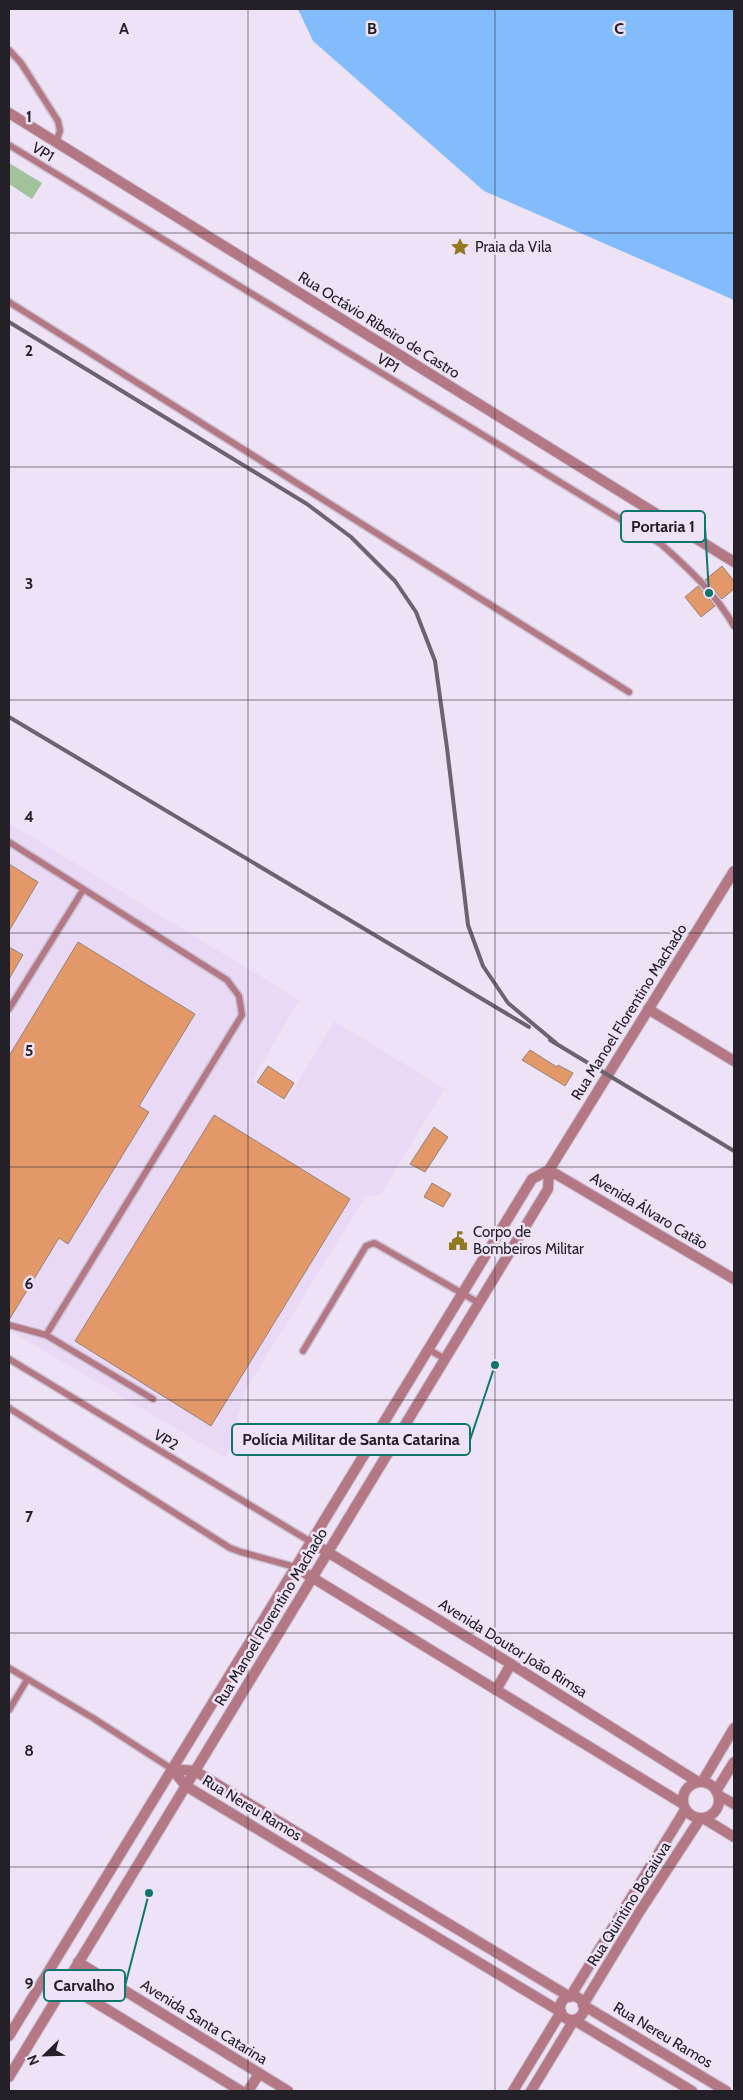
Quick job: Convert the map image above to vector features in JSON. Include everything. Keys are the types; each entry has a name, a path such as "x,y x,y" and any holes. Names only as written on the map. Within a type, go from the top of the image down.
{"street":[{"name":"Rua Octávio Ribeiro de Castro","path":"9,112 734,562"},
{"name":"Rua Manoel Florentino Machado","path":"9,2077 548,1188 549,1170 734,871"},
{"path":"648,1009 734,1061"},
{"name":"Rua Manoel Florentino Machado","path":"9,2036 532,1179 549,1170"},
{"name":"Avenida Álvaro Catão","path":"549,1170 734,1279"},
{"name":"Avenida Doutor João Rimsa","path":"311,1542 700,1782"},
{"path":"295,1567 684,1807 694,1817 711,1816 715,1811 719,1800 717,1793 734,1762"},
{"path":"496,1690 511,1664"},
{"path":"684,1807 682,1798 688,1788 700,1782 734,1728"},
{"name":"Rua Nereu Ramos","path":"172,1769 195,1771 570,1997"},
{"name":"Rua Nereu Ramos","path":"172,1769 186,1786 561,2012"},
{"path":"700,1782 708,1783 717,1793 734,1804"},
{"name":"Rua Quintino Bocaiúva","path":"570,1997 684,1807"},
{"path":"702,1818 734,1837"},
{"name":"Rua Quintino Bocaiúva","path":"583,2005 640,1911 702,1818"},
{"path":"378,1902 387,1887"},
{"path":"628,1903 640,1911"},
{"path":"486,1967 495,1952"},
{"name":"Avenida Santa Catarina","path":"78,1962 288,2091"},
{"path":"65,1984 241,2091"},
{"path":"513,2091 561,2012 562,2002 570,1997 577,1998 583,2005 583,2013 574,2020 531,2091"},
{"name":"Rua Nereu Ramos","path":"583,2005 726,2091"},
{"path":"561,2012 567,2020 574,2020 692,2091 700,2076"},
{"path":"248,2091 259,2074"}],"lane":[{"path":"9,50 21,63 58,121 60,131 56,142"},
{"name":"VP1","path":"9,146 661,544 700,580 725,611 734,626"},
{"path":"9,302 629,692"},
{"path":"9,842 227,980 239,996 242,1015 46,1335"},
{"path":"9,1009 83,890"},
{"path":"303,1352 366,1246 370,1244 378,1245 479,1303"},
{"path":"9,1325 46,1335 153,1399"},
{"path":"428,1349 445,1359"},
{"name":"VP2","path":"9,1359 311,1542"},
{"path":"9,1408 230,1548 295,1567"},
{"path":"9,1668 93,1718 172,1769"},
{"path":"9,1710 27,1680"}],"shaded area":[{"path":"9,823 299,1000 252,1081 285,1103 334,1021 445,1089 380,1195 366,1196 246,1389 226,1458 9,1330"}],"green space":[{"path":"9,163 42,183 32,199 9,184"}],"water":[{"path":"298,9 734,9 734,300 484,191 313,41"}],"building":[{"path":"722,566 734,581 734,589 722,599 705,580"},
{"path":"698,586 715,606 701,617 685,597"},
{"path":"9,864 38,882 9,931"},
{"path":"78,942 195,1014 139,1106 149,1112 68,1244 59,1238 9,1320 9,1056"},
{"path":"9,947 23,955 9,979"},
{"path":"530,1050 557,1067 558,1065 573,1073 565,1086 522,1060"},
{"path":"268,1066 294,1083 284,1099 257,1082"},
{"path":"214,1115 350,1199 211,1426 75,1341"},
{"path":"434,1127 448,1137 425,1172 410,1164"},
{"path":"432,1183 451,1194 443,1207 424,1197"}],"railway":[{"path":"9,322 307,504 351,537 395,581 416,612 435,661 468,925 483,966 508,1003 556,1043"},
{"path":"9,717 529,1027"},
{"path":"550,1040 734,1151"}],"place":[{"name":"Praia da Vila","path":"460,247"},
{"name":"Portaria 1","path":"709,593"},
{"name":"Corpo de Bombeiros Militar","path":"458,1241"},
{"name":"Polícia Militar de Santa Catarina","path":"495,1365"},
{"name":"Carvalho","path":"149,1893"}]}
